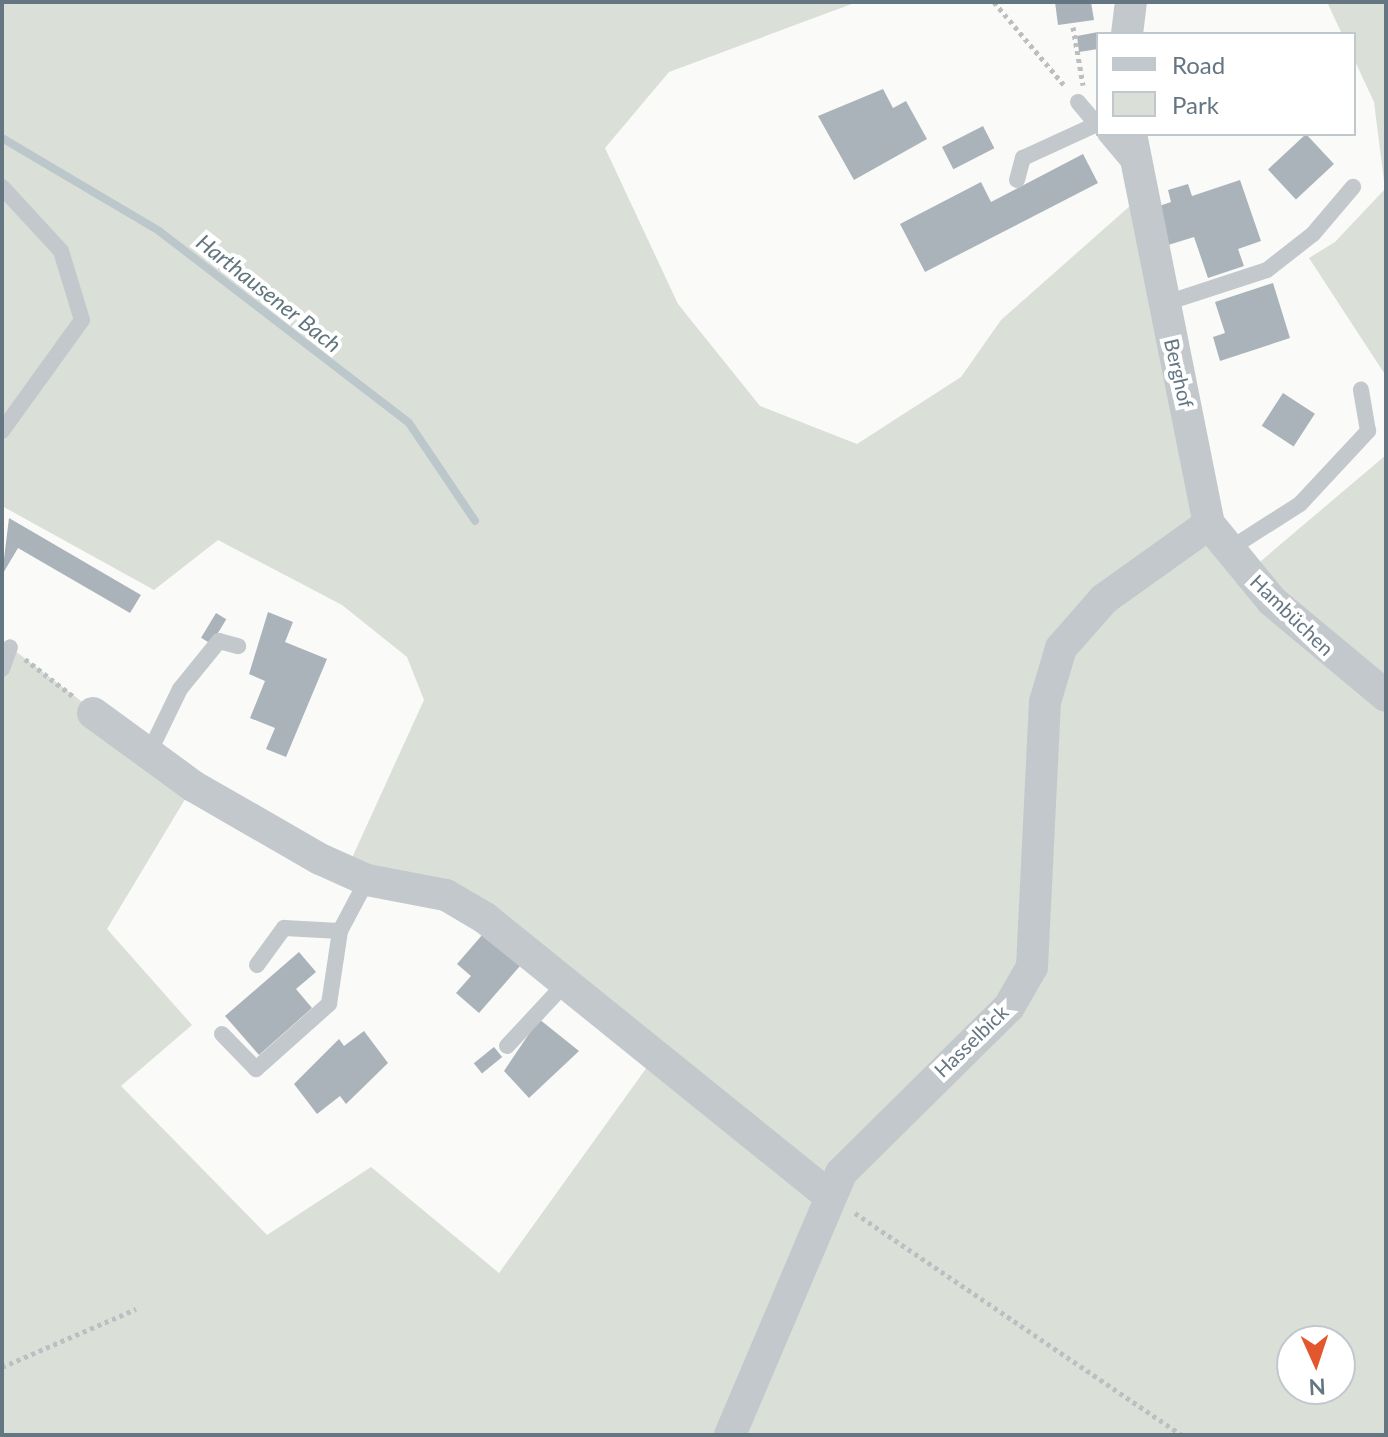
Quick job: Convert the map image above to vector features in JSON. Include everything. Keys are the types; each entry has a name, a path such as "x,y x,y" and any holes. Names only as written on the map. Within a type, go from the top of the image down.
{"street":[{"path":"1127,32 1131,2"},
{"name":"Berghof","path":"1131,136 1134,169 1209,524"},
{"name":"Hambüchen","path":"1209,524 1282,610 1386,696"},
{"name":"Hasselbick","path":"730,1435 829,1196 905,1103 1009,1007 1032,967 1045,702 1061,648 1104,599 1209,524"},
{"path":"93,713 148,755 283,839 367,880 446,895 829,1196"}],"lane":[{"path":"1079,103 1096,123"},
{"path":"1017,180 1023,158 1096,130"},
{"path":"1107,136 1134,169"},
{"path":"2,187 61,251 82,320 2,431"},
{"path":"1163,304 1267,270 1313,234 1353,187"},
{"path":"1228,550 1300,504 1368,431 1361,390"},
{"path":"148,755 180,689 219,641 238,646"},
{"path":"2,669 10,647"},
{"path":"222,1034 246,1063 256,1069 329,1004 340,931 367,880"},
{"path":"257,965 284,928 340,931"},
{"path":"507,1046 563,986"}],"path":[{"path":"994,2 1079,103"},
{"path":"1073,27 1079,103"},
{"path":"10,647 93,713"},
{"path":"829,1196 1182,1435"},
{"path":"2,1367 136,1309"}],"green space":[{"path":"2,2 857,2 669,72 605,148 678,304 760,406 857,444 961,377 1001,320 1131,205 1183,433 1248,572 1386,455 1386,1435 2,1435 2,641 193,786 107,929 192,1025 121,1086 267,1235 371,1167 499,1273 655,1056 485,918 346,871 424,700 407,657 342,605 218,540 154,590 2,506"},
{"path":"1327,2 1386,2 1386,376 1309,258 1335,242 1385,189 1374,102 1356,63 1356,32 1341,32"}],"building":[{"path":"1055,2 1091,2 1094,20 1058,25"},
{"path":"1096,32 1096,49 1079,52 1077,36"},
{"path":"883,89 893,108 906,101 927,139 854,180 818,116"},
{"path":"983,126 994,148 953,169 942,147"},
{"path":"1304,136 1308,136 1334,164 1296,199 1268,169"},
{"path":"1083,154 1098,183 925,272 900,224 981,182 991,202"},
{"path":"1240,180 1261,241 1238,249 1244,266 1208,278 1194,237 1165,246 1153,208 1171,202 1168,190 1188,184 1192,196"},
{"path":"1273,283 1290,338 1220,361 1213,337 1225,333 1215,302"},
{"path":"1283,393 1315,414 1294,446 1262,426"},
{"path":"9,518 141,595 130,613 18,548 2,575"},
{"path":"268,612 293,622 285,642 327,659 286,757 266,749 275,728 250,718 265,681 249,674"},
{"path":"216,613 226,619 211,644 201,638"},
{"path":"483,934 520,966 479,1013 456,993 471,976 457,964"},
{"path":"299,952 316,972 296,989 312,1008 259,1055 225,1016"},
{"path":"539,1019 579,1051 529,1098 504,1071"},
{"path":"364,1031 388,1063 346,1104 340,1096 317,1114 294,1084 339,1039 344,1046"},
{"path":"494,1047 502,1057 482,1073 474,1063"}],"waterway":[{"name":"Harthausener Bach","path":"2,138 159,231 409,423 475,521"}]}
